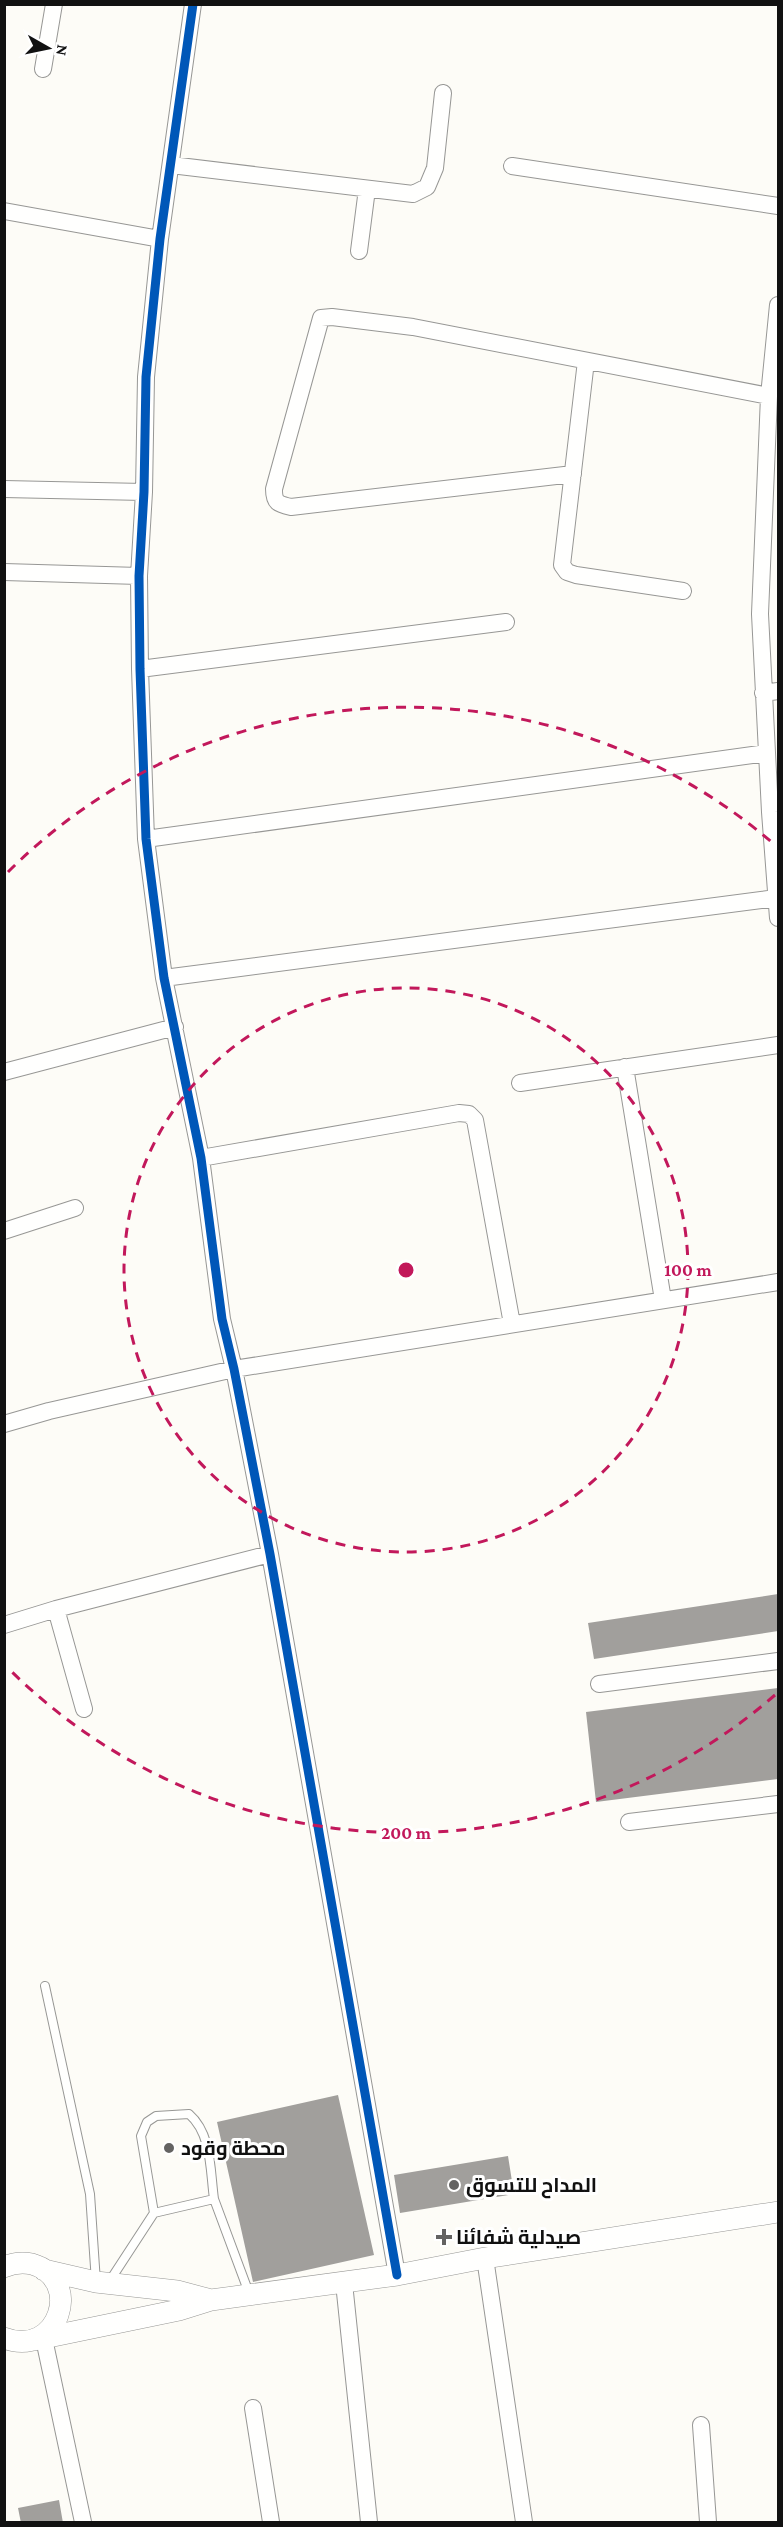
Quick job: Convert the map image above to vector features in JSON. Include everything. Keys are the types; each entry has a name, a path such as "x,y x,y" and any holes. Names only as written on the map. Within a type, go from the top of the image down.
{"street":[{"path":"43,69 54,4"},
{"path":"193,4 160,239 146,377 140,576 140,669 146,840 164,978 201,1158 222,1319 270,1554 397,2275"},
{"path":"171,165 413,194 427,187 435,168 443,93"},
{"path":"513,166 778,206"},
{"path":"359,251 367,189"},
{"path":"4,211 160,239"},
{"path":"778,304 769,396 760,614 771,692 767,753 778,918"},
{"path":"573,474 291,507 278,504 274,499 274,489 290,425 321,318 332,317 413,327 769,396"},
{"path":"586,360 562,565 567,572 683,591"},
{"path":"4,489 144,492"},
{"path":"4,572 140,576"},
{"path":"140,669 506,622"},
{"path":"146,840 767,753"},
{"path":"164,978 776,898"},
{"path":"4,1072 175,1028"},
{"path":"520,1083 778,1046"},
{"path":"625,1067 663,1300"},
{"path":"201,1158 459,1113 469,1114 475,1120 512,1324"},
{"path":"4,1231 75,1208"},
{"path":"4,1424 49,1411 234,1369 778,1282"},
{"path":"4,1625 56,1609 270,1554"},
{"path":"56,1609 84,1710"},
{"path":"599,1684 778,1661"},
{"path":"629,1822 778,1804"},
{"path":"21,2341 179,2310 211,2300 397,2275 485,2258 778,2212"},
{"path":"4,2251 36,2267 56,2283 59,2291 61,2308 49,2331 21,2341"},
{"path":"485,2258 524,2523"},
{"path":"4,2267 18,2263 102,2283 177,2291 211,2300"},
{"path":"344,2283 369,2523"},
{"path":"21,2341 83,2523"},
{"path":"253,2408 271,2523"},
{"path":"701,2425 708,2523"}],"lane":[{"path":"45,1986 90,2194 102,2283"},
{"path":"154,2213 141,2136 147,2122 156,2116 189,2114 199,2123 205,2135 214,2199 251,2296"},
{"path":"102,2283 154,2213 214,2199"}],"building":[{"path":"778,1594 778,1631 594,1659 588,1623"},
{"path":"778,1688 778,1779 596,1802 586,1712"},
{"path":"338,2095 374,2255 253,2282 217,2122"},
{"name":"المداح للتسوق","path":"508,2156 514,2194 400,2213 394,2175"},
{"path":"59,2500 63,2523 21,2523 18,2508"}],"cycle path":[{"path":"193,4 160,239 146,377 144,492 139,576 146,839 164,978 201,1158 222,1319 270,1554 397,2275"}],"place":[{"name":"محطة وقود","path":"169,2148"},
{"name":"المداح للتسوق","path":"454,2185"},
{"name":"صيدلية شفائنا","path":"444,2237"}]}
